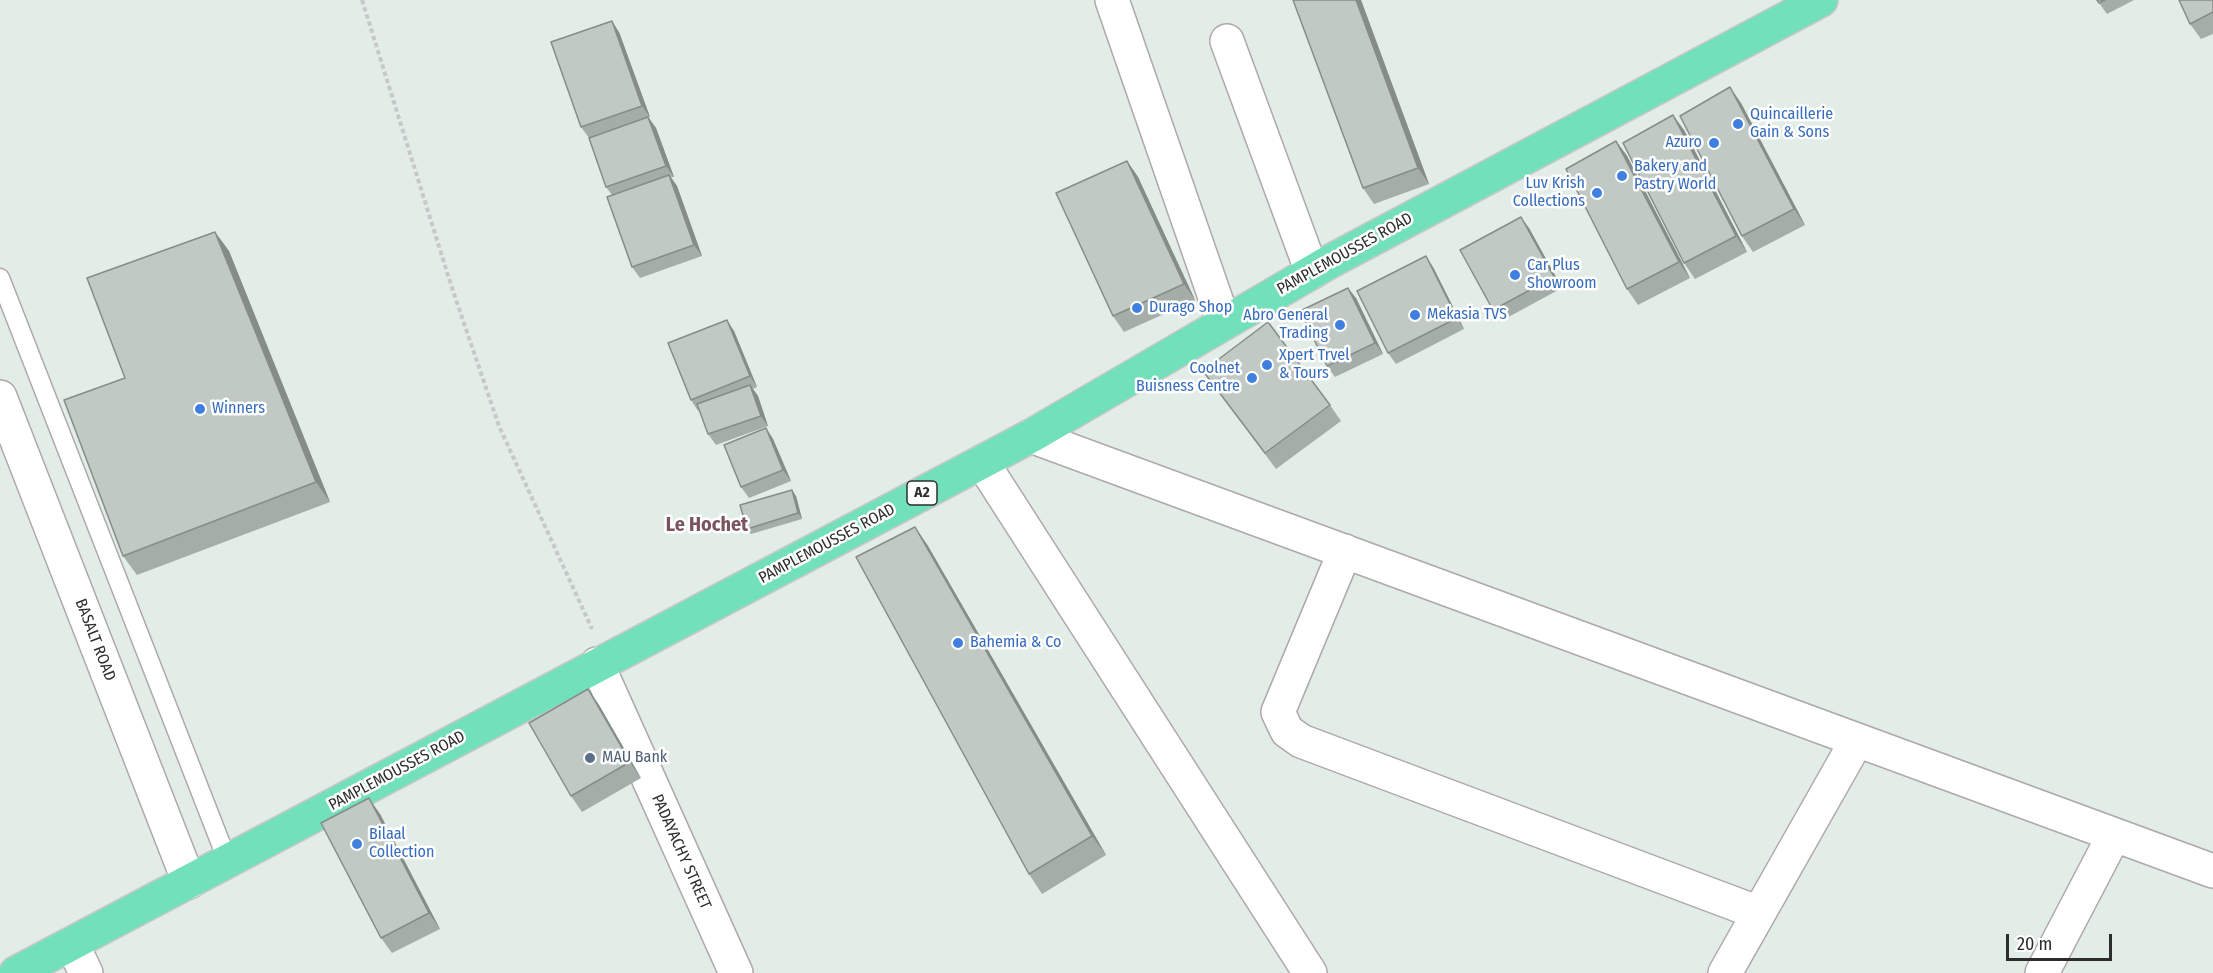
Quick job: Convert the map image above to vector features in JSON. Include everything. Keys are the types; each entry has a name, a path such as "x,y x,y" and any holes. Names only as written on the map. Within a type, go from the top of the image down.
{"main road":[{"name":"PAMPLEMOUSSES ROAD","path":"16,973 1031,436 1312,272 1821,0"}],"street":[{"path":"1112,0 1224,323"},
{"path":"1227,41 1312,272"},
{"name":"BASALT ROAD","path":"0,397 189,882"},
{"path":"1031,436 2213,871"},
{"path":"982,462 1310,973"},
{"path":"1345,551 1278,712 1287,731 1301,741 1759,913"},
{"name":"PADAYACHY STREET","path":"602,662 736,973"},
{"path":"1725,973 1857,740"},
{"path":"2042,973 2114,835"},
{"path":"72,944 86,973"}],"lane":[{"path":"0,278 228,862"}],"path":[{"path":"362,0 452,288 499,426 602,662"}],"building":[{"path":"1293,0 1356,0 1418,168 1363,188"},
{"path":"2179,0 2213,0 2213,12 2190,24"},
{"path":"612,21 642,106 581,127 551,42"},
{"path":"1730,87 1794,209 1742,236 1680,116"},
{"path":"1673,115 1736,236 1684,263 1623,143"},
{"path":"648,117 666,166 606,187 589,138"},
{"path":"1616,141 1679,262 1627,289 1566,169"},
{"path":"1127,161 1184,284 1113,316 1056,193"},
{"path":"669,175 694,245 632,267 607,197"},
{"name":"Car Plus Showroom","path":"1521,217 1554,277 1493,310 1460,250"},
{"name":"Winners","path":"215,232 316,482 123,556 64,400 125,378 87,278"},
{"name":"Mekasia TVS","path":"1426,256 1457,318 1388,353 1357,291"},
{"path":"1348,288 1375,343 1327,366 1300,311"},
{"path":"727,320 750,376 691,400 668,343"},
{"path":"1268,322 1330,405 1265,453 1203,371"},
{"path":"750,385 761,416 708,434 697,404"},
{"path":"766,428 783,470 741,487 724,445"},
{"path":"792,490 798,513 747,529 740,505"},
{"path":"915,527 1092,836 1029,874 856,557"},
{"name":"MAU Bank","path":"588,689 630,762 571,796 529,723"},
{"path":"369,798 429,913 381,938 321,823"}],"place":[{"name":"Quincaillerie Gain & Sons","path":"1738,124"},
{"name":"Azuro","path":"1714,143"},
{"name":"Bakery and Pastry World","path":"1622,176"},
{"name":"Luv Krish Collections","path":"1597,193"},
{"name":"Car Plus Showroom","path":"1515,275"},
{"name":"Durago Shop","path":"1137,308"},
{"name":"Mekasia TVS","path":"1415,315"},
{"name":"Abro General Trading","path":"1340,325"},
{"name":"Xpert Trvel & Tours","path":"1267,365"},
{"name":"Coolnet Buisness Centre","path":"1252,378"},
{"name":"Winners","path":"200,409"},
{"name":"Bahemia & Co","path":"958,643"},
{"name":"MAU Bank","path":"590,758"},
{"name":"Bilaal Collection","path":"357,844"}],"district":[{"name":"Le Hochet","path":"707,525"}]}
